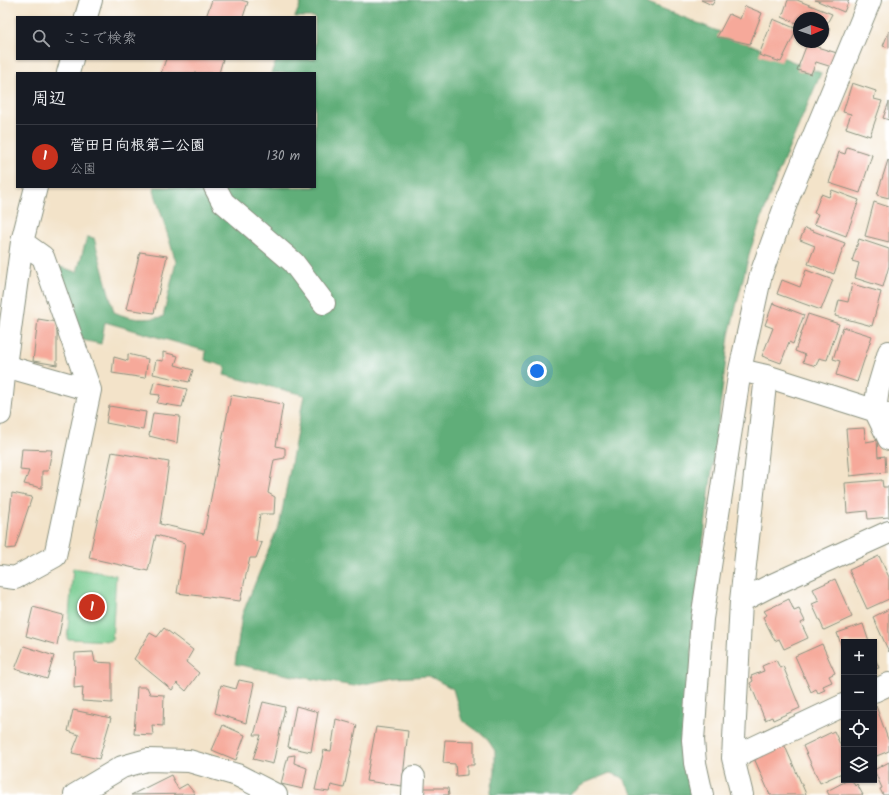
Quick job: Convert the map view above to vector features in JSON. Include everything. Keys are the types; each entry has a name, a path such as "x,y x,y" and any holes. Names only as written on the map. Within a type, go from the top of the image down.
{"street":[{"path":"86,16 91,0"},
{"path":"702,795 695,763 693,740 702,619 740,370 761,274 788,198 870,0"},
{"path":"68,72 72,60"},
{"path":"0,414 4,359 22,242 36,188"},
{"path":"216,188 223,202 293,262 324,303"},
{"path":"0,576 14,578 55,556 90,390 43,257 22,242"},
{"path":"889,352 878,389 882,413 889,439"},
{"path":"4,359 90,390"},
{"path":"740,370 766,376 882,413"},
{"path":"742,795 733,758 741,601 766,376"},
{"path":"741,601 768,587 889,532"},
{"path":"877,690 889,684"},
{"path":"733,758 841,706"},
{"path":"75,795 122,767 147,760 189,761 237,775 276,795"}],"green space":[{"path":"302,0 641,0 821,73 775,181 750,251 729,335 692,631 692,795 634,795 622,777 610,773 585,783 569,795 490,795 495,773 495,751 486,737 462,720 453,689 429,676 395,678 354,686 235,664 242,615 280,522 304,395 224,375 226,367 205,360 206,351 105,322 101,344 78,339 57,266 77,272 87,237 94,238 114,312 126,317 138,319 163,317 176,262 153,188 316,188 316,72 271,72 277,60 316,60 316,16 295,16"},
{"path":"73,568 116,575 112,641 67,639"}],"building":[{"path":"212,0 241,0 248,2 243,16 206,16"},
{"path":"701,0 715,0 712,5"},
{"path":"788,0 797,0 827,12 793,12 793,22 782,17"},
{"path":"815,0 849,0 844,12"},
{"path":"745,6 762,13 750,44 717,37 729,14 740,19"},
{"path":"829,13 832,14 829,20"},
{"path":"773,19 793,27 793,37 781,62 759,55"},
{"path":"889,31 889,48 883,46"},
{"path":"805,48 820,48 837,53 832,67 816,62 811,74 797,70"},
{"path":"166,60 223,60 219,72 161,72"},
{"path":"852,83 876,91 874,99 882,101 870,136 846,128 851,114 843,112"},
{"path":"889,102 889,120 883,118"},
{"path":"847,147 872,155 860,193 829,183 839,152 845,154"},
{"path":"888,160 889,161 889,198 877,195"},
{"path":"832,190 859,200 846,236 814,224 818,214 814,213 821,194 829,197"},
{"path":"874,202 889,207 889,242 865,236"},
{"path":"805,228 845,243 834,274 808,264 815,246 800,240"},
{"path":"859,239 889,249 889,266 883,287 855,278 859,263 852,261"},
{"path":"140,252 167,256 154,313 126,309"},
{"path":"806,270 833,280 821,310 777,294 782,280 800,287"},
{"path":"852,284 881,292 872,326 835,316 839,300 848,302"},
{"path":"773,303 804,315 793,344 789,342 781,363 762,356 773,328 765,325"},
{"path":"808,314 839,324 827,360 819,358 816,366 803,362 805,355 795,351"},
{"path":"38,319 57,322 57,365 33,361"},
{"path":"843,327 872,336 857,382 836,375 840,361 833,359"},
{"path":"163,352 178,356 175,365 193,370 189,382 153,374 156,360 163,361"},
{"path":"128,354 148,359 145,378 112,373 114,357 128,361"},
{"path":"154,382 187,389 182,407 157,403 160,395 151,394"},
{"path":"231,395 283,404 276,446 285,448 285,458 274,460 268,493 275,497 274,514 260,514 256,541 262,543 256,558 250,558 240,601 177,593 185,543 156,535 148,571 89,558 112,452 169,462 160,524 204,534"},
{"path":"109,406 146,412 143,430 106,423"},
{"path":"153,413 180,416 177,443 149,436"},
{"path":"864,428 866,442 877,440 878,457 885,456 886,472 850,476 846,429"},
{"path":"22,449 52,450 48,471 42,471 42,488 24,484 29,471 20,470"},
{"path":"882,480 883,487 888,487 889,517 868,519 867,511 847,513 845,483"},
{"path":"12,493 32,497 15,548 6,549"},
{"path":"879,556 889,577 889,599 867,609 849,570"},
{"path":"835,579 852,617 824,630 812,604 819,601 813,589"},
{"path":"789,599 794,611 799,609 805,621 801,623 808,638 784,649 779,639 775,641 763,617 767,615 764,611"},
{"path":"33,607 63,615 57,645 26,636"},
{"path":"889,609 889,652 873,617"},
{"path":"863,624 868,639 841,639 841,644 837,633"},
{"path":"164,628 193,650 186,662 199,673 186,691 177,683 172,690 134,659 150,633 157,637"},
{"path":"822,644 835,673 829,676 832,682 823,686 825,690 818,693 816,689 811,692 795,656"},
{"path":"24,646 54,656 47,679 15,669"},
{"path":"93,652 95,662 112,663 112,703 82,701 83,687 74,688 75,653"},
{"path":"776,660 780,668 783,666 800,708 773,720 772,717 765,720 750,683 753,681 751,676 764,671 762,666"},
{"path":"239,680 254,683 246,723 215,713 221,685 236,689"},
{"path":"137,687 147,687 150,694 164,695 163,726 152,725 153,735 134,734"},
{"path":"263,702 285,707 273,764 253,759 261,735 254,735"},
{"path":"296,706 318,712 311,752 288,747"},
{"path":"877,709 889,742 889,751 877,756"},
{"path":"73,710 111,718 99,759 72,753 79,735 68,731"},
{"path":"336,719 357,725 344,788 331,785 329,792 315,790 324,750 331,751"},
{"path":"223,725 245,735 236,760 212,750"},
{"path":"376,727 408,731 402,786 366,781"},
{"path":"834,731 841,746 841,773 820,783 803,746"},
{"path":"445,740 474,741 474,765 467,765 467,775 456,776 455,764 443,763"},
{"path":"784,744 806,794 805,795 770,795 754,758"},
{"path":"295,755 294,763 307,768 303,789 281,784 288,756"},
{"path":"889,762 889,795 883,795 880,789 882,788 877,777 877,768"},
{"path":"171,775 178,789 187,784 195,794 131,795"},
{"path":"842,783 854,783 855,786 857,784 863,795 829,795 827,791"},
{"path":"423,788 448,788 449,795 424,795"}],"place":[{"name":"菅田日向根第二公園","path":"92,607"}]}
